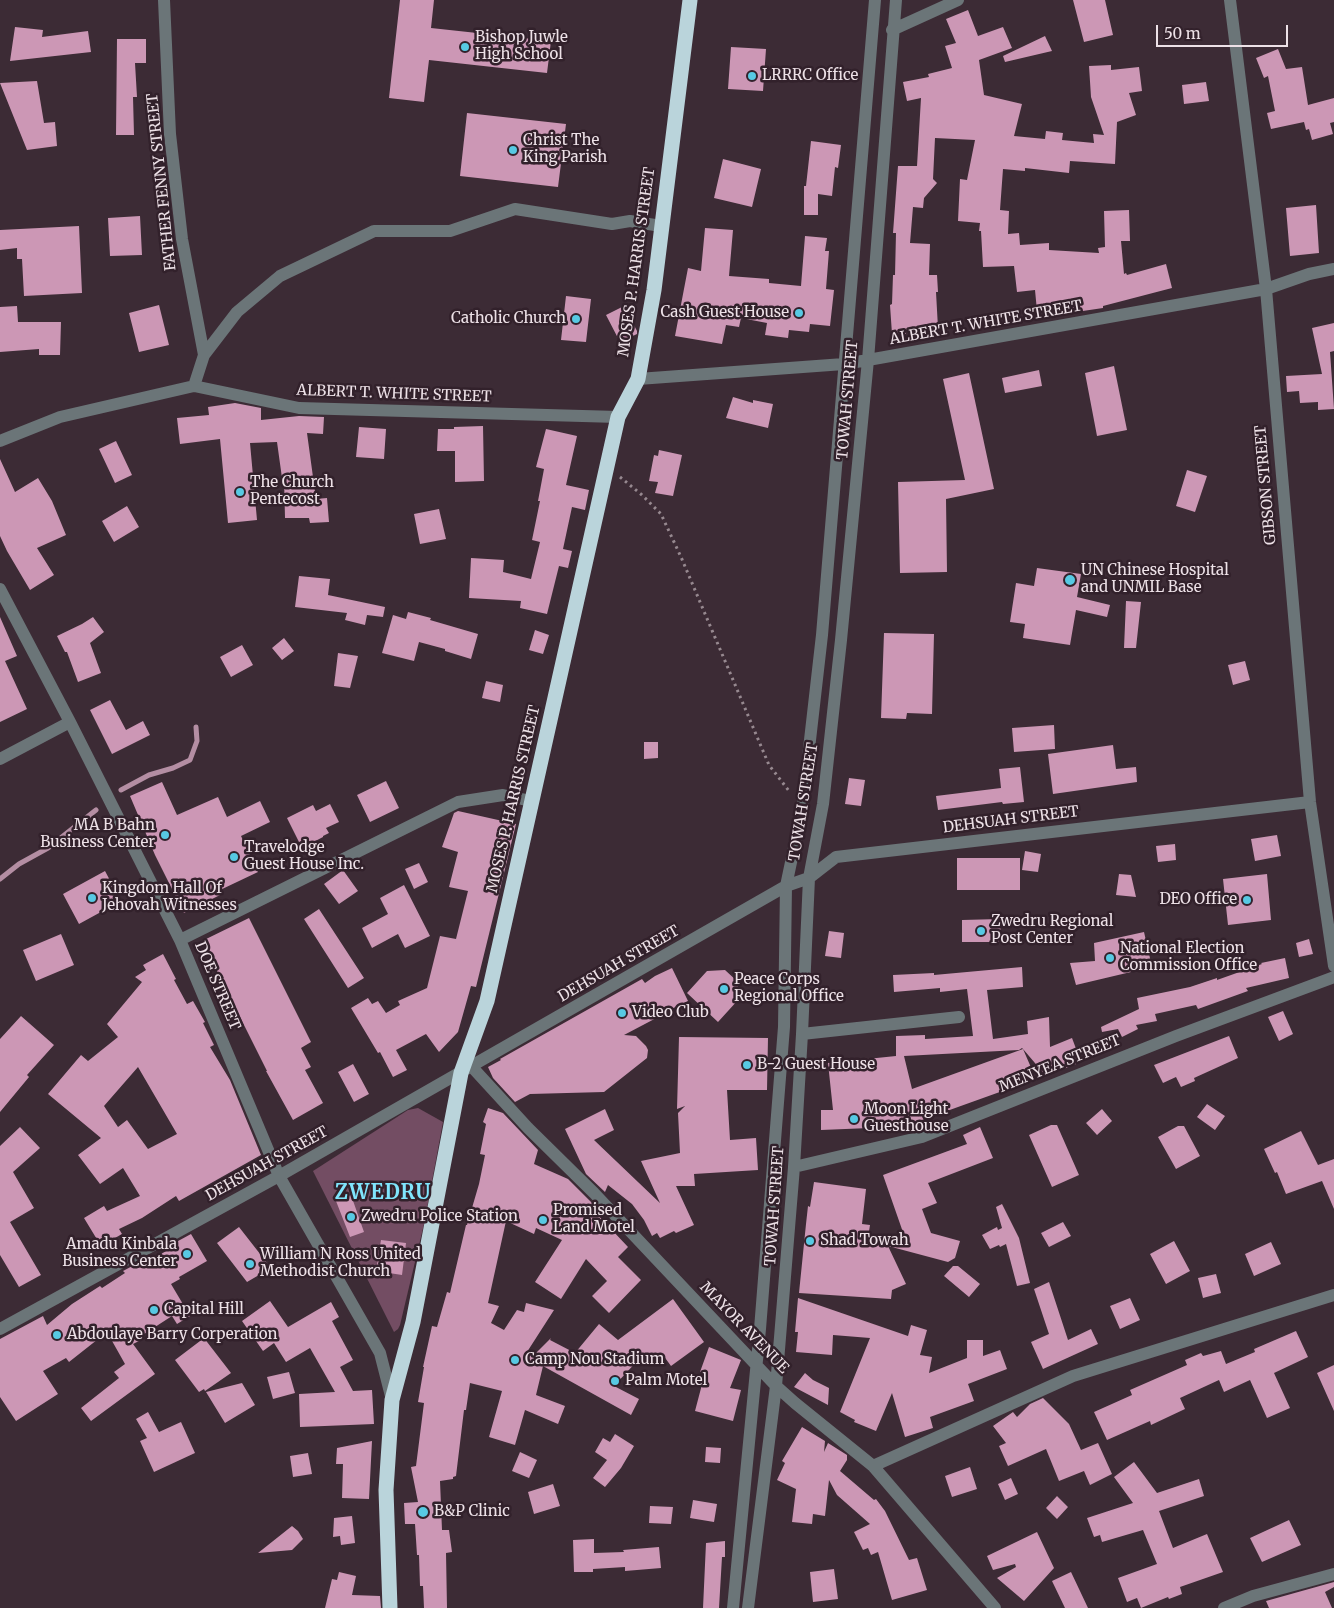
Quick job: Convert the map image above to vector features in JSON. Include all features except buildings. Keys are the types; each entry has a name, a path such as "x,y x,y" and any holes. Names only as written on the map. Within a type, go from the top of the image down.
{"highway":[{"name":"MOSES P. HARRIS STREET","path":"390,1608 386,1490 392,1400 413,1322 466,1070 486,1001 618,417 638,379 654,290 690,0"}],"street":[{"name":"FATHER FENNY STREET","path":"164,0 173,162 182,239 204,355 194,386"},
{"name":"TOWAH STREET","path":"734,1608 784,1028 786,886 802,810 822,635 875,0"},
{"name":"TOWAH STREET","path":"748,1608 776,1386 794,1167 809,878 824,794 841,640 868,360 892,30 896,0"},
{"path":"892,30 958,0"},
{"name":"GIBSON STREET","path":"1230,0 1266,289 1310,802 1334,966"},
{"path":"204,355 237,312 280,276 374,231 450,231 515,209 612,224 630,221 661,226"},
{"name":"ALBERT T. WHITE STREET","path":"638,379 844,364 1266,289 1309,274 1334,269"},
{"name":"ALBERT T. WHITE STREET","path":"0,441 60,418 194,386 299,408 618,417"},
{"name":"DOE STREET","path":"0,589 70,722 180,940 279,1176 380,1353 392,1400"},
{"path":"0,759 70,722"},
{"path":"180,940 458,802 503,795 531,801"},
{"name":"DEHSUAH STREET","path":"0,1329 279,1176 786,886 809,878 836,857 1310,802"},
{"name":"MENYEA STREET","path":"794,1167 922,1137 1176,1036 1334,976"},
{"path":"802,1034 959,1017"},
{"name":"MAYOR AVENUE","path":"466,1070 594,1193 776,1386 873,1466 995,1608"},
{"path":"873,1466 1073,1376 1334,1295"},
{"path":"1224,1608 1253,1596 1334,1574"}],"path":[{"path":"607,467 642,495 661,514 682,557 769,765 802,810"}],"shaded area":[{"path":"418,1108 443,1122 424,1224 400,1325 394,1332 313,1171 408,1110"}],"waterway":[{"path":"121,790 149,775 173,768 190,760 197,741 196,727"},
{"path":"0,879 19,864 48,848 96,810"}],"place":[{"name":"Bishop Juwle High School","path":"465,47"},
{"name":"LRRRC Office","path":"752,76"},
{"name":"Christ The King Parish","path":"513,150"},
{"name":"Cash Guest House","path":"799,313"},
{"name":"Catholic Church","path":"576,319"},
{"name":"The Church Pentecost","path":"240,492"},
{"name":"UN Chinese Hospital and UNMIL Base","path":"1070,580"},
{"name":"MA B Bahn Business Center","path":"165,835"},
{"name":"Travelodge Guest House Inc.","path":"234,857"},
{"name":"Kingdom Hall Of Jehovah Witnesses","path":"92,898"},
{"name":"DEO Office","path":"1247,900"},
{"name":"Zwedru Regional Post Center","path":"981,931"},
{"name":"National Election Commission Office","path":"1110,958"},
{"name":"Peace Corps Regional Office","path":"724,989"},
{"name":"Video Club","path":"622,1013"},
{"name":"B-2 Guest House","path":"747,1065"},
{"name":"Moon Light Guesthouse","path":"854,1119"},
{"name":"Zwedru Police Station","path":"351,1217"},
{"name":"Promised Land Motel","path":"543,1220"},
{"name":"Shad Towah","path":"810,1241"},
{"name":"Amadu Kinbala Business Center","path":"187,1254"},
{"name":"William N Ross United Methodist Church","path":"250,1264"},
{"name":"Capital Hill","path":"154,1310"},
{"name":"Abdoulaye Barry Corperation","path":"57,1335"},
{"name":"Camp Nou Stadium","path":"515,1360"},
{"name":"Palm Motel","path":"615,1381"},
{"name":"B&P Clinic","path":"423,1512"}],"district":[{"name":"ZWEDRU","path":"383,1193"}]}
